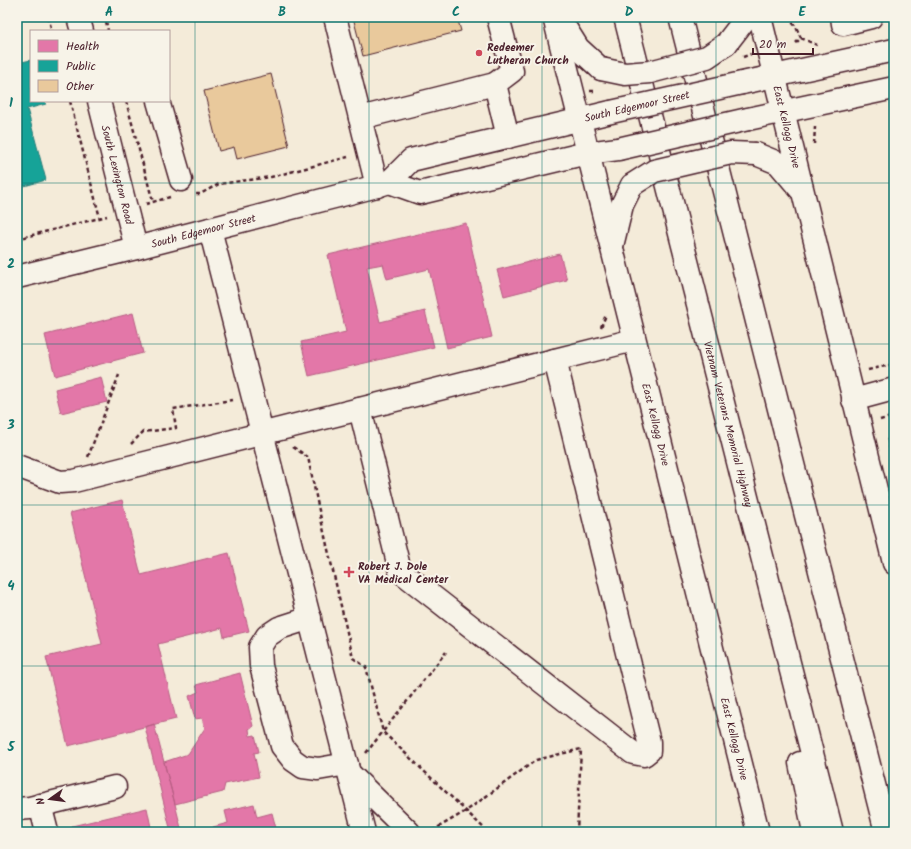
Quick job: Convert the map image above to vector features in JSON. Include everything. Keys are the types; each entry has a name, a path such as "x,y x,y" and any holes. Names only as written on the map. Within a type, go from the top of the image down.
{"main road":[{"path":"78,17 82,30"},
{"path":"335,17 368,152 383,184 420,193 587,153 618,149 894,88"},
{"path":"360,118 495,84 512,71 498,17"},
{"name":"East Kellogg Drive","path":"554,17 758,832"},
{"path":"558,17 578,48 601,69 625,74 650,72 707,57 726,44 743,22 744,17"},
{"name":"Vietnam Veterans Memorial Highway","path":"625,17 832,832"},
{"path":"680,17 886,832"},
{"name":"East Kellogg Drive","path":"760,17 894,563"},
{"path":"842,17 843,24 870,17"},
{"name":"South Edgemoor Street","path":"17,277 383,184 412,160 611,112 894,50"},
{"path":"495,84 508,137"},
{"name":"South Lexington Road","path":"99,102 136,248"},
{"path":"158,102 182,190"},
{"path":"611,249 622,205 632,185 654,171 731,153 756,154 778,163 803,193"},
{"path":"210,229 310,618 353,765 364,832"},
{"path":"17,466 60,482 74,481 634,340"},
{"path":"360,409 400,571 633,753 644,756 650,751 649,742 555,360"},
{"path":"853,400 894,390"},
{"path":"755,528 814,832"},
{"path":"310,618 279,628 267,636 260,647 261,666 282,746 293,760 303,767 318,769 353,765"},
{"path":"853,698 893,832"},
{"path":"353,765 409,832"},
{"path":"17,809 115,787"},
{"path":"40,805 47,832"}],"path":[{"path":"48,17 52,30"},
{"path":"98,17 106,21 108,30"},
{"path":"788,17 796,27 801,38 796,43"},
{"path":"70,102 100,218"},
{"path":"126,102 153,202"},
{"path":"17,239 127,210 153,202 182,190 200,194 219,184 272,177 368,152"},
{"path":"599,331 605,321 608,310"},
{"path":"866,371 894,364"},
{"path":"86,461 119,375"},
{"path":"127,448 143,432 176,428 173,409 254,397"},
{"path":"877,420 894,416"},
{"path":"290,445 308,457 353,658 366,667 383,732 488,832"},
{"path":"353,765 383,732 446,652"},
{"path":"432,831 466,811 536,760 581,749 577,832"}],"building: Health":[{"path":"466,223 492,337 447,348 429,269 387,279 383,264 367,267 380,322 425,311 434,347 309,376 301,342 346,332 328,255"},
{"path":"560,254 567,280 504,296 497,270"},
{"path":"133,313 143,353 55,376 45,335"},
{"path":"101,377 107,402 61,413 55,389"},
{"path":"122,500 141,575 229,553 249,631 224,637 222,628 158,644 176,719 68,746 46,657 102,644 70,513"},
{"path":"240,673 253,726 249,729 250,736 255,735 259,752 254,753 259,777 225,784 223,792 175,804 164,762 188,754 205,728 202,718 195,719 189,696 198,692 196,685"},
{"path":"154,724 182,832 171,832 145,727"},
{"path":"254,804 257,817 272,813 277,832 214,832 213,827 228,823 225,811"},
{"path":"147,808 152,832 73,832 72,826"}],"building: Public":[{"path":"30,60 30,102 45,102 46,104 27,109 46,180 17,188 17,63"}],"building: Other":[{"path":"353,17 457,17 461,31 363,56"},
{"path":"271,74 289,146 237,159 234,147 219,151 204,91"},
{"path":"894,437 894,467 887,439"}],"place":[{"name":"Redeemer Lutheran Church","path":"479,53"},
{"name":"Robert J. Dole VA Medical Center","path":"349,572"}]}
